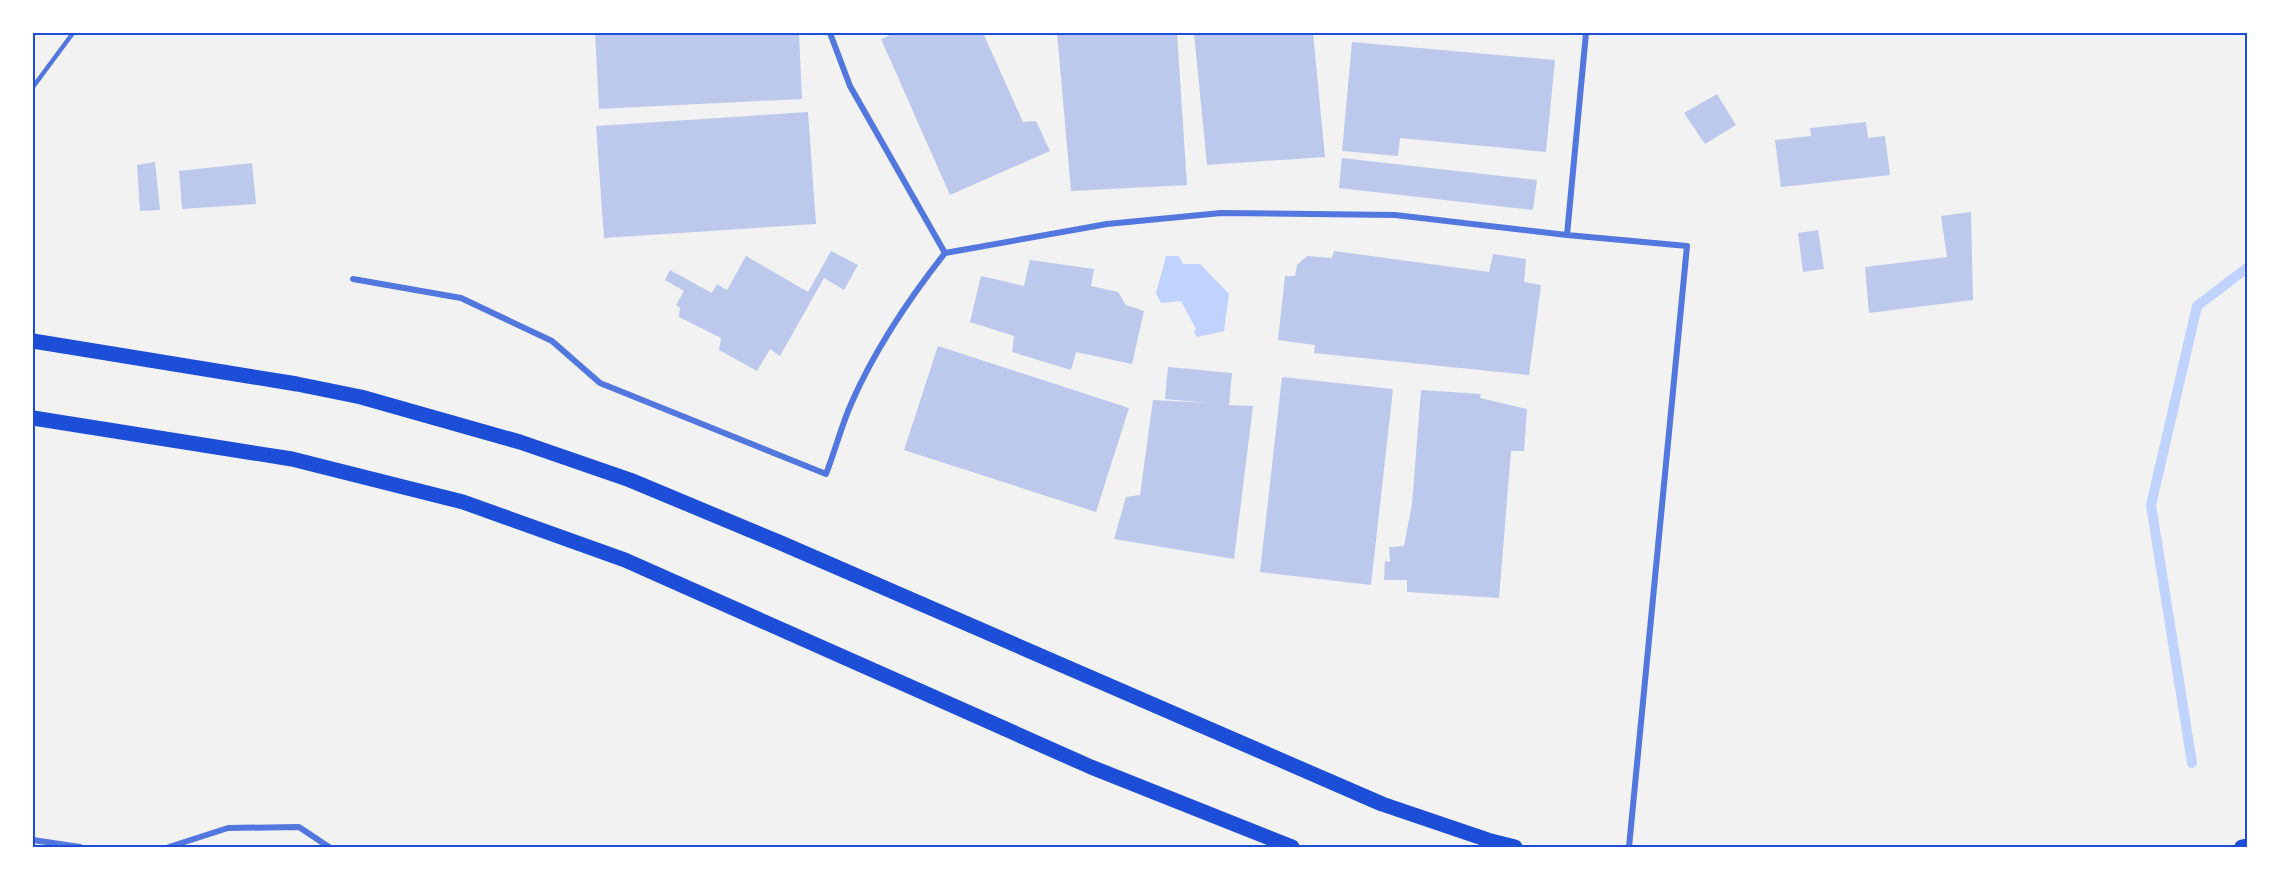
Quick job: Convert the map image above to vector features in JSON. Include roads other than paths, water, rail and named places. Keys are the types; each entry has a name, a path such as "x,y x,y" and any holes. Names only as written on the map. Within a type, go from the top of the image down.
{"main road":[{"path":"33,341 297,384 350,395 520,442 630,480 781,543 1382,804 1515,847"},
{"path":"33,418 292,459 463,502 625,560 1091,767 1292,847"},
{"path":"2242,847 2247,846"}],"street":[{"path":"830,33 850,86 945,253"},
{"path":"1567,235 1586,33"},
{"path":"353,279 461,298 552,341 600,383 826,474 851,405 875,355 907,302 945,253 1107,224 1221,213 1395,215 1687,246 1629,847"},
{"path":"169,847 228,828 299,827 329,847"},
{"path":"33,840 80,847"}],"lane":[{"path":"33,87 73,33"}],"water":[{"path":"1166,256 1179,256 1183,264 1200,264 1229,294 1224,331 1197,337 1194,331 1196,329 1181,301 1161,303 1156,293"}],"waterway":[{"path":"2192,763 2151,505 2197,306 2247,268"}]}
